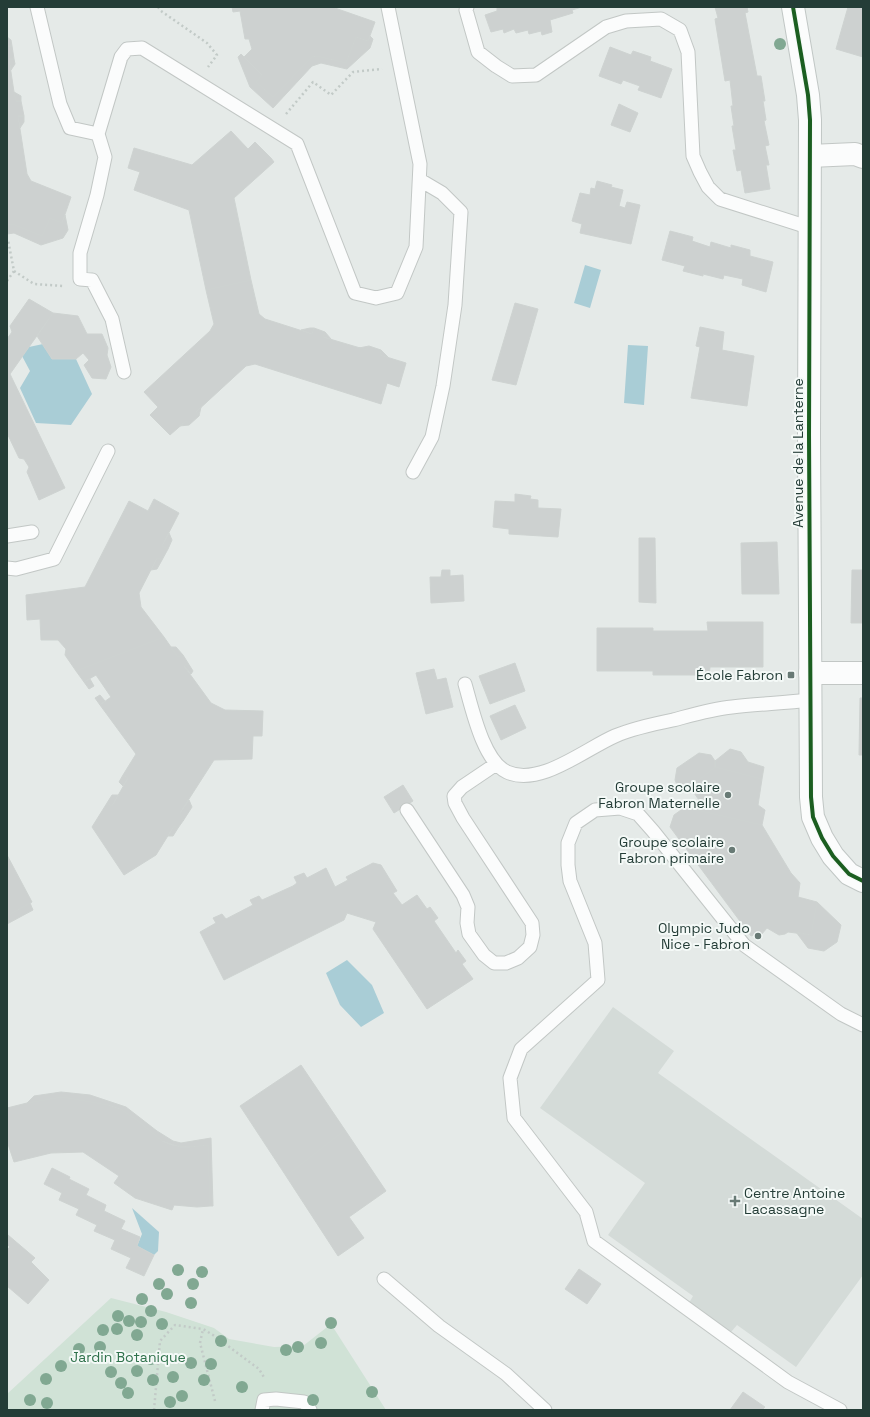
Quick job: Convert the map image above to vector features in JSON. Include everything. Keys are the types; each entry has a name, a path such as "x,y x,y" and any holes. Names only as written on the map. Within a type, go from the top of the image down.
{"street":[{"name":"Avenue de la Lanterne","path":"793,7 808,94 810,120 811,228 809,427 811,797 813,817 822,838 833,856 849,874 863,881"},
{"path":"810,156 855,154 863,157"},
{"path":"810,673 863,673"}],"lane":[{"path":"37,7 60,104 70,128 98,134"},
{"path":"124,372 112,319 92,280 80,279 80,253 97,195 105,157 98,134 121,57 127,49 142,48 297,144 355,293 376,298 397,293 416,247 420,180 420,164 388,7"},
{"path":"467,7 466,10 478,52 512,76 536,75 606,27 626,21 661,19 680,30 688,52 693,156 708,187 720,199 811,228"},
{"path":"414,472 432,437 443,386 455,305 460,212 442,193 420,180"},
{"path":"7,568 16,569 54,559 108,451"},
{"path":"7,536 32,532"},
{"path":"465,684 478,728 491,759 505,772 518,776 535,774 559,767 613,737 635,728 730,707 810,700"},
{"path":"407,810 463,895 468,907 467,922 469,934 484,955 494,963 506,963 518,958 530,947 534,935 532,923 463,818 455,803 454,796 462,787 496,764"},
{"path":"840,1410 788,1382 594,1241 586,1212 514,1118 510,1078 521,1049 598,980 595,943 570,881 568,843 576,823 595,810 620,808 638,814 653,830 744,945 841,1014 863,1025"},
{"path":"384,1279 439,1326 506,1374 544,1410"},
{"path":"262,1410 264,1400 276,1399 304,1402 310,1410"}],"path":[{"path":"158,7 161,11 207,43 217,55 196,82"},
{"path":"273,130 313,82 331,95 353,72 401,68"},
{"path":"7,281 14,271 8,240"},
{"path":"14,271 34,284 62,287 80,279"},
{"path":"154,1410 160,1341 175,1325 203,1329 213,1335 259,1369 276,1399"},
{"path":"203,1329 200,1342 215,1401"}],"shaded area":[{"name":"Centre Antoine Lacassagne","path":"613,1007 674,1051 658,1073 863,1219 863,1275 796,1367 737,1325 731,1332 689,1303 693,1296 608,1235 645,1183 540,1108"}],"green space":[{"name":"Jardin Botanique","path":"111,1298 166,1312 214,1328 229,1339 274,1347 303,1346 331,1324 386,1410 7,1410 7,1394"}],"water":[{"path":"585,265 601,270 590,308 574,303"},
{"path":"43,344 52,359 76,359 92,394 71,425 36,423 20,388 30,371 22,356 29,347"},
{"path":"628,345 648,346 644,405 624,403"},
{"path":"347,960 372,985 384,1013 361,1027 340,1005 326,973"},
{"path":"132,1208 159,1232 158,1251 154,1255 137,1246 142,1234"}],"building":[{"path":"232,7 332,7 375,22 368,41 356,37 346,63 317,56 312,57 273,97 256,82 262,75 244,57 252,49 249,39 245,39 240,11 233,12"},
{"path":"497,7 582,7 572,10 573,13 550,20 552,32 542,35 541,31 529,34 528,30 516,33 514,29 504,33 503,29 491,32 485,15 497,11"},
{"path":"715,7 747,7 748,12 745,13 757,76 761,76 765,101 763,101 766,120 764,121 769,145 765,146 769,165 766,165 770,189 745,193 741,170 737,171 733,150 736,150 732,126 734,126 731,106 733,106 730,80 725,81 715,19 718,18"},
{"path":"848,7 863,7 863,57 836,49"},
{"path":"370,36 373,39 370,48 347,69 321,63 312,66 273,108 250,87 238,57 241,54 262,75 256,82 273,97 312,57 317,56 346,63 356,37 368,41"},
{"path":"7,37 11,40 12,46 7,46"},
{"path":"7,46 12,46 14,59 9,59 14,92 16,101 21,101 24,116 18,116 27,174 31,181 71,197 62,223 50,218 42,236 12,224 7,225"},
{"path":"610,47 631,55 633,51 651,57 650,61 672,69 661,98 638,90 640,86 623,80 621,84 599,76"},
{"path":"9,59 14,59 15,64 11,70"},
{"path":"14,92 21,96 21,101 16,101"},
{"path":"619,104 638,113 630,132 611,125"},
{"path":"18,116 24,116 24,122 20,128"},
{"path":"231,131 248,149 255,142 274,162 234,198 251,280 206,290 189,210 134,190 140,172 128,168 134,148 192,165"},
{"path":"597,181 623,190 619,206 625,208 627,202 640,205 631,244 580,233 582,224 572,221 580,193 590,195 591,188 595,189"},
{"path":"65,215 68,230 63,238 41,245 14,233 7,234 7,225 12,224 42,236 50,218 62,223"},
{"path":"670,231 693,237 692,241 710,247 711,242 731,248 731,245 750,250 750,256 773,262 766,292 742,285 743,279 724,275 723,279 703,274 703,276 683,271 685,266 662,260"},
{"path":"251,280 259,314 265,319 312,334 314,328 325,332 323,337 367,350 369,346 381,350 380,355 406,363 399,387 387,383 381,404 255,364 246,366 196,412 199,416 189,425 186,421 170,435 150,415 158,407 144,392 210,331 214,324 206,290"},
{"path":"29,299 53,313 10,374 65,488 39,500 27,472 29,467 24,459 19,458 7,433 7,339 12,332 10,326"},
{"path":"515,303 538,309 516,385 492,380"},
{"path":"53,313 78,316 87,334 102,334 108,348 107,355 111,367 106,379 92,378 84,365 89,360 83,353 76,359 52,359 37,336"},
{"path":"700,327 724,332 722,350 754,356 747,406 691,398 700,347 696,346"},
{"path":"314,328 312,334 301,330"},
{"path":"325,332 331,339 323,337"},
{"path":"369,346 367,350 359,348"},
{"path":"381,350 389,358 380,355"},
{"path":"201,407 199,416 196,412"},
{"path":"186,421 189,425 179,426"},
{"path":"515,494 531,496 530,499 538,500 538,508 561,509 558,537 509,534 509,529 493,527 495,501 515,502"},
{"path":"154,499 179,513 162,546 168,549 162,560 157,558 139,593 141,607 164,637 76,671 65,655 66,649 58,640 41,640 40,619 27,620 26,595 85,587 129,501 148,511"},
{"path":"169,533 172,540 168,549 162,546"},
{"path":"639,538 655,538 656,603 639,602"},
{"path":"777,542 779,594 742,594 741,543"},
{"path":"157,558 162,560 157,569 151,570"},
{"path":"442,570 450,570 450,576 463,575 464,601 431,603 430,577 441,577"},
{"path":"852,570 863,570 863,623 851,623"},
{"path":"707,622 763,622 763,667 710,667 709,675 653,675 653,671 597,671 597,628 653,628 653,631 708,631"},
{"path":"164,637 178,657 183,655 188,663 184,666 211,703 225,710 263,711 262,736 253,736 252,759 214,760 180,813 183,821 178,828 174,826 156,855 124,875 92,827 107,803 112,806 128,778 123,775 136,754 100,705 111,697 96,675 84,682 76,671"},
{"path":"170,647 176,647 183,655 178,657"},
{"path":"188,663 193,671 191,674 184,666"},
{"path":"515,663 525,691 490,704 479,676"},
{"path":"434,669 437,680 446,678 453,707 426,714 416,673"},
{"path":"90,679 94,686 89,689 84,682"},
{"path":"100,695 105,701 100,705 95,698"},
{"path":"860,698 863,698 863,755 859,755"},
{"path":"515,705 526,728 501,740 490,716"},
{"path":"730,749 741,752 748,762 764,767 762,779 715,767 715,761"},
{"path":"699,753 711,755 715,761 715,767 690,787 677,785 675,780 677,768"},
{"name":"Groupe scolaire Fabron Maternelle","path":"715,767 762,779 758,805 765,810 762,825 692,809 701,803 690,787"},
{"path":"123,775 128,778 123,786 119,782"},
{"path":"403,785 413,801 394,813 384,797"},
{"path":"112,795 118,795 112,806 107,803"},
{"path":"189,800 192,807 183,821 180,813"},
{"name":"Groupe scolaire Fabron primaire","path":"688,805 692,809 762,825 791,873 800,883 798,897 817,902 811,935 788,932 779,935 767,928 761,935 758,933 751,936 670,827 674,815"},
{"path":"174,826 178,828 173,836 168,836"},
{"path":"7,855 32,902 7,916"},
{"path":"373,863 381,865 397,891 393,893 402,905 417,895 427,909 430,907 438,918 434,921 456,953 458,950 466,961 462,964 473,979 427,1009 373,929 376,922 347,913 344,920 224,980 200,932 216,923 213,918 222,914 226,919 253,905 250,900 259,896 262,900 293,886 297,883 294,877 304,873 307,878 326,868 335,887 348,880 346,877"},
{"path":"817,902 841,925 837,942 824,951 808,948 796,932 811,935"},
{"path":"30,903 33,910 7,924 7,916"},
{"path":"301,1065 345,1130 286,1176 240,1106"},
{"path":"61,1092 90,1095 126,1107 157,1131 173,1141 181,1143 211,1138 213,1206 210,1206 208,1145 180,1147 162,1141 138,1121 120,1109 108,1105 62,1097 27,1103 34,1096"},
{"path":"62,1097 108,1105 120,1109 138,1121 162,1141 172,1145 190,1147 208,1145 210,1206 197,1207 174,1205 172,1210 135,1198 114,1183 119,1176 83,1152 51,1153 14,1162 7,1141 7,1108"},
{"path":"345,1130 386,1191 349,1217 364,1238 338,1256 286,1176"},
{"path":"52,1168 89,1189 86,1195 106,1205 104,1211 125,1221 121,1229 140,1237 137,1246 154,1255 144,1276 126,1268 131,1258 111,1249 115,1240 94,1231 97,1225 76,1215 79,1209 59,1200 62,1193 44,1184"},
{"path":"8,1235 35,1258 31,1262 49,1280 28,1304 7,1286 7,1250 10,1247 7,1244"},
{"path":"579,1269 601,1284 587,1304 565,1289"},
{"path":"743,1392 765,1407 762,1410 730,1410"}],"cycle path":[{"path":"793,7 808,95 810,120 809,435 811,797 813,817 822,838 833,856 849,874 863,881"}],"place":[{"name":"École Fabron","path":"791,675"},
{"name":"Groupe scolaire Fabron Maternelle","path":"728,795"},
{"name":"Groupe scolaire Fabron primaire","path":"732,850"},
{"name":"Olympic Judo Nice - Fabron","path":"758,936"},
{"name":"Centre Antoine Lacassagne","path":"735,1201"}]}
